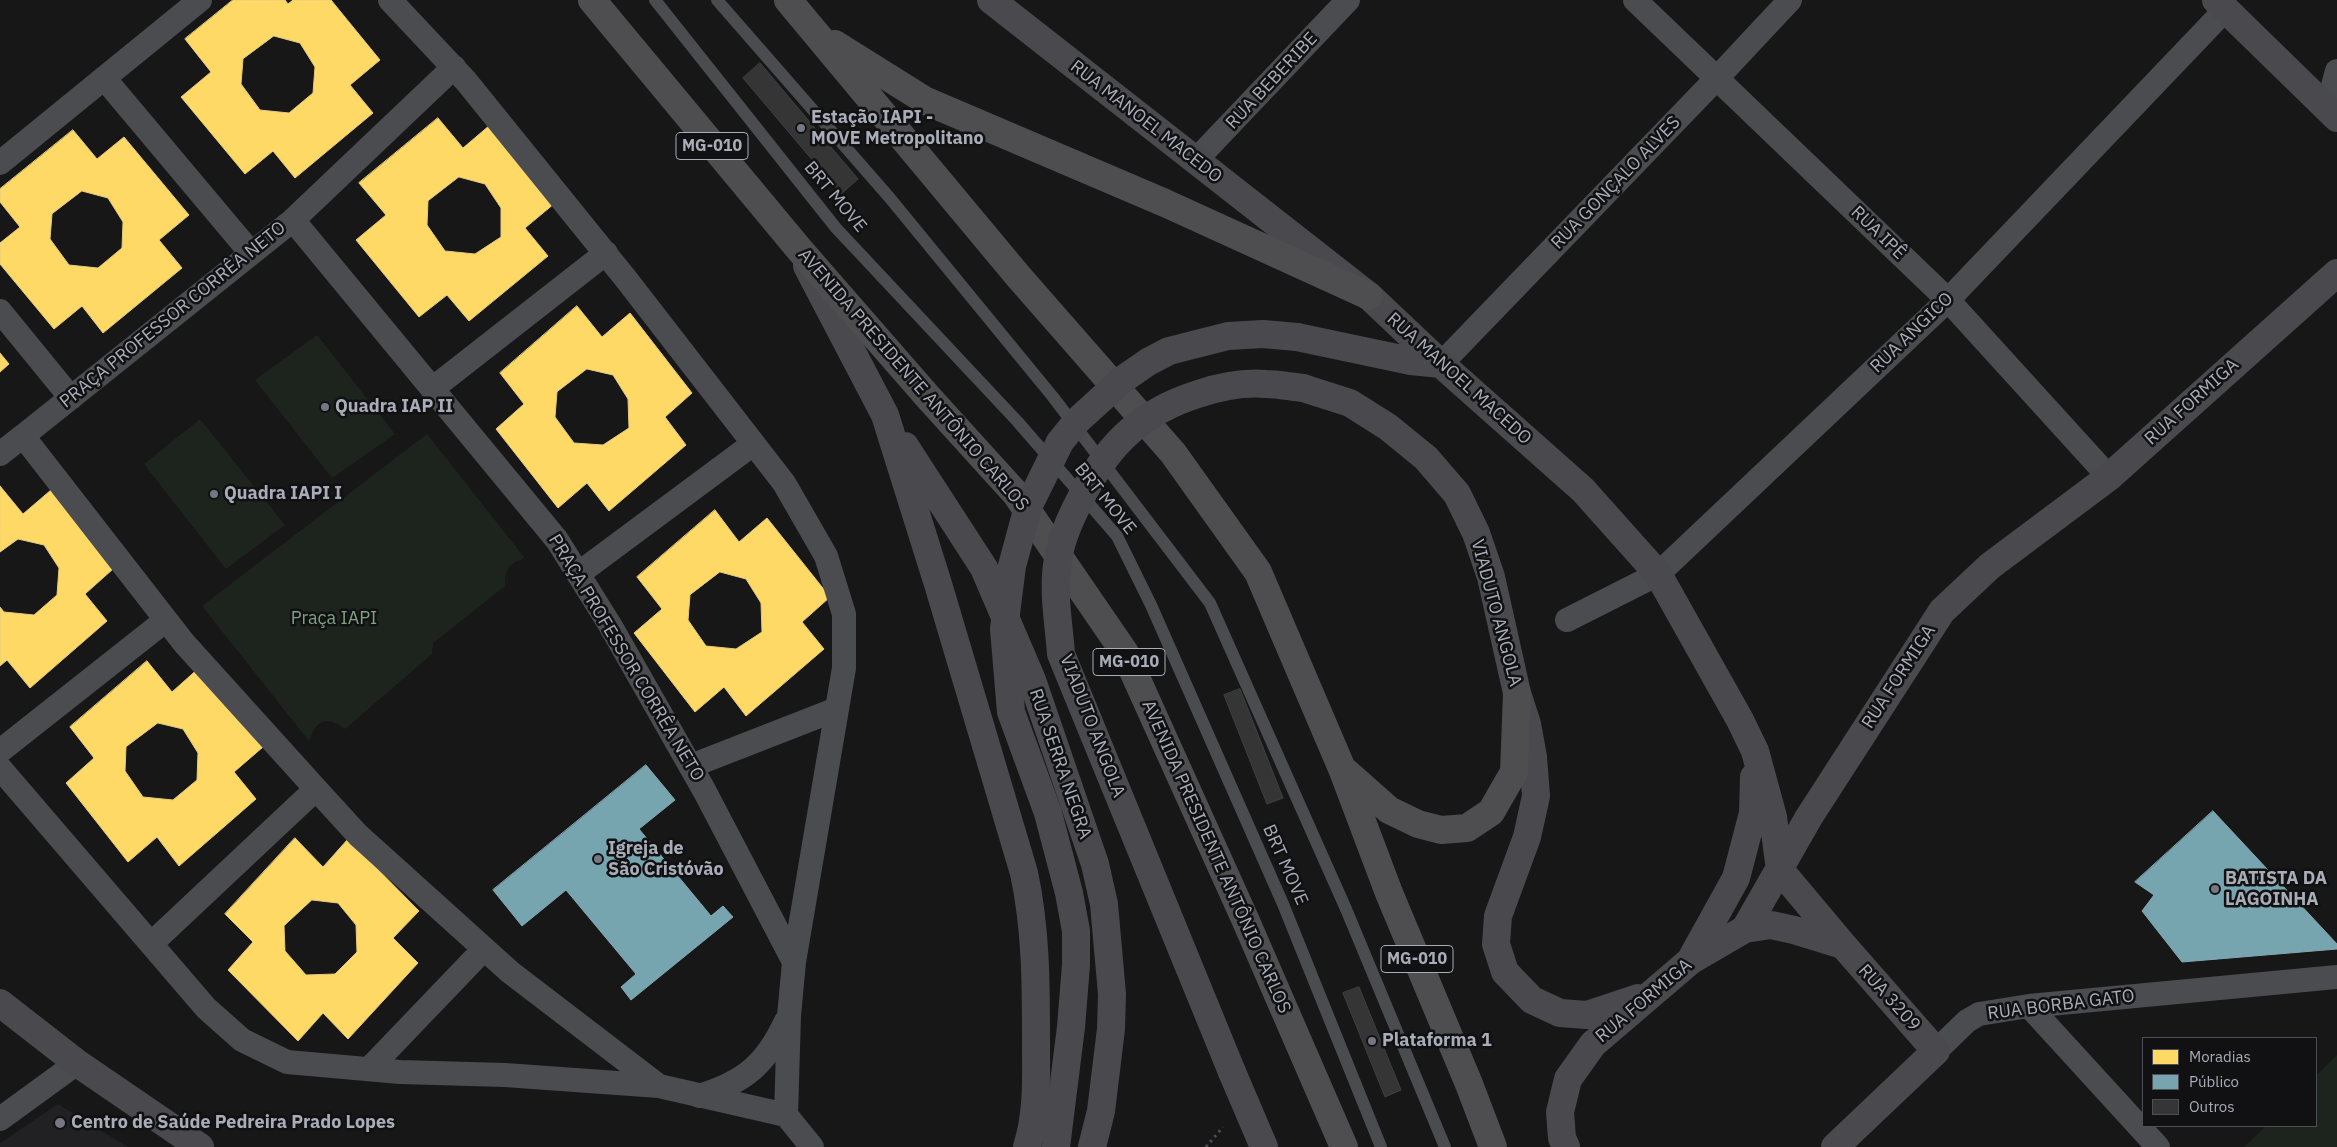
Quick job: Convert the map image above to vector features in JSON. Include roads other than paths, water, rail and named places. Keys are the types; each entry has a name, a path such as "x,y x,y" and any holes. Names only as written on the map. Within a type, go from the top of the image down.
{"highway":[{"name":"AVENIDA PRESIDENTE ANTÔNIO CARLOS","path":"592,0 798,250 921,390 1016,494 1124,653 1245,919 1344,1147"},
{"name":"MG-010","path":"788,0 1018,276 1173,453 1258,572 1343,770 1389,892 1469,1084 1493,1147"},
{"path":"813,31 926,101 1165,203 1368,296"},
{"path":"1343,770 1389,810 1418,824 1441,830 1468,828 1491,812 1514,772 1517,693"}],"street":[{"path":"0,162 200,0"},
{"path":"390,0 454,67 606,253 784,483 826,556 844,614 844,668 794,962 789,1016 786,1115"},
{"name":"RUA MANOEL MACEDO","path":"991,0 1368,296 1441,364 1583,490 1658,574 1740,720 1755,751 1773,818 1780,870"},
{"name":"RUA BEBERIBE","path":"1195,161 1348,0"},
{"name":"RUA IPÊ","path":"1635,0 1948,300 2109,477"},
{"name":"RUA GONÇALO ALVES","path":"1441,364 1790,0"},
{"path":"2221,5 2332,113"},
{"name":"RUA ANGICO","path":"1567,620 1658,574 1948,300 2221,5"},
{"path":"293,220 454,67"},
{"path":"2332,113 2337,71"},
{"path":"104,78 251,253"},
{"name":"PRAÇA PROFESSOR CORRÊA NETO","path":"0,454 293,220 558,540 691,766 794,962"},
{"name":"RUA SERRA NEGRA","path":"798,250 886,415 984,568 1032,680 1095,864 1104,904 1112,994 1111,1029 1101,1111 1092,1147"},
{"path":"432,388 606,253"},
{"name":"RUA FORMIGA","path":"1566,1147 1562,1138 1560,1112 1568,1078 1592,1044 1690,961 1745,929 1809,817 1942,611 1990,566 2109,477 2337,273"},
{"path":"0,311 71,398"},
{"path":"1056,1147 1071,1027 1076,965 1076,931 1069,893 1048,813 1011,712 1004,629 1012,566 1028,507 1060,442 1077,421 1109,391 1148,362 1168,351 1228,336 1263,334 1297,338 1411,361 1441,364"},
{"name":"VIADUTO ANGOLA","path":"1264,1147 1061,654 1056,580 1058,559 1068,522 1093,474 1125,434 1154,412 1179,400 1220,387 1264,384 1303,388 1350,403 1388,427 1426,458 1457,494 1476,533 1490,577 1517,693 1527,724 1533,757 1536,796 1527,837 1498,916 1496,944 1505,972 1532,1000 1560,1013 1587,1015 1654,993"},
{"name":"RUA SERRA NEGRA","path":"886,415 1014,837 1031,906 1036,961 1036,1109 1027,1147"},
{"path":"23,436 184,643 358,835 510,972 659,1086"},
{"path":"578,574 753,444"},
{"path":"0,752 166,620"},
{"path":"691,766 838,709"},
{"path":"1690,961 1736,878 1752,813 1755,751"},
{"path":"0,768 206,1008 242,1040 287,1062 369,1069 505,1075 659,1086 786,1115 812,1147"},
{"path":"151,944 316,789"},
{"name":"RUA 3209","path":"1780,870 1843,946 1936,1051"},
{"path":"1745,929 1771,925 1794,930 1843,946"},
{"path":"369,1069 484,949"},
{"name":"RUA BORBA GATO","path":"1835,1147 1967,1021 1979,1014 2029,1006 2337,976"},
{"path":"0,1003 77,1063 200,1147"},
{"path":"2029,1006 2158,1147"},
{"path":"699,1096 722,1089 745,1077 762,1061 776,1042 789,1016"},
{"path":"0,1119 77,1063"}],"lane":[{"name":"BRT MOVE","path":"654,0 836,228 1016,421 1117,536 1151,605 1283,904 1381,1147"},
{"name":"BRT MOVE","path":"717,0 889,197 1053,397 1210,603 1346,909 1445,1147"}],"place":[{"name":"Estação IAPI - MOVE Metropolitano","path":"801,128"},
{"name":"Quadra IAP II","path":"325,407"},
{"name":"Quadra IAPI I","path":"214,494"},
{"name":"Igreja de São Cristóvão","path":"598,859"},
{"name":"BATISTA DA LAGOINHA","path":"2215,889"},
{"name":"Plataforma 1","path":"1372,1041"},
{"name":"Centro de Saúde Pedreira Prado Lopes","path":"60,1123"}],"park label":[{"name":"Praça IAPI","path":"334,619"}]}
